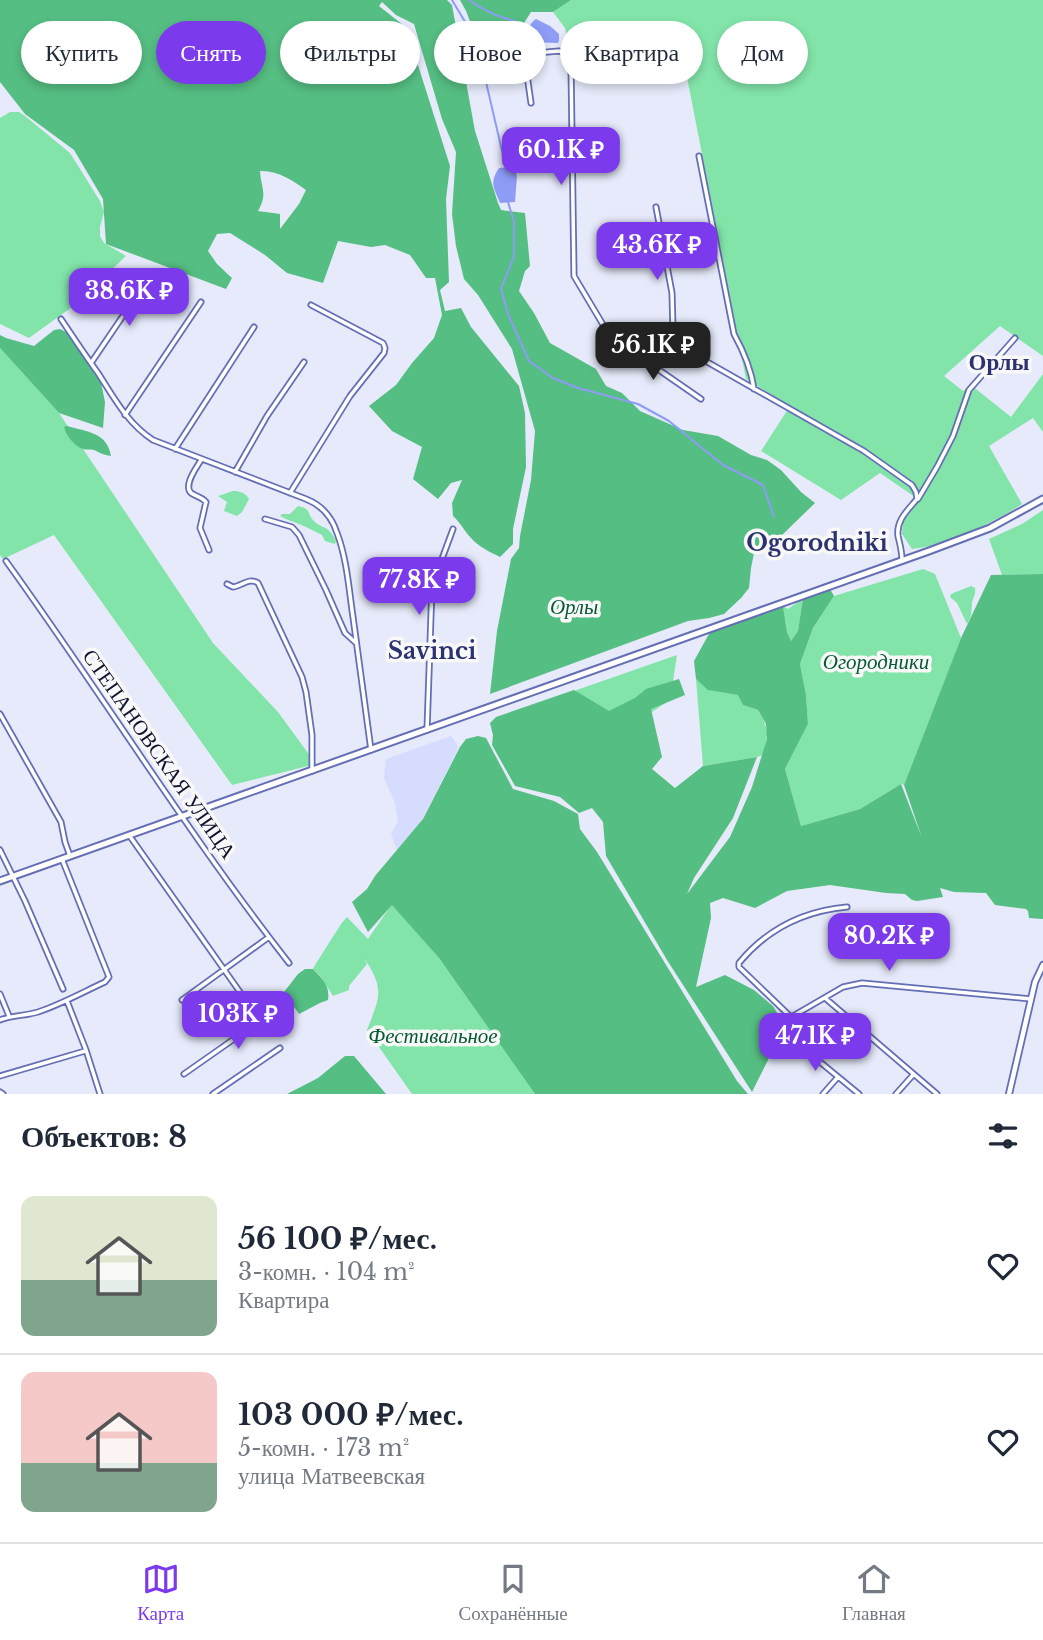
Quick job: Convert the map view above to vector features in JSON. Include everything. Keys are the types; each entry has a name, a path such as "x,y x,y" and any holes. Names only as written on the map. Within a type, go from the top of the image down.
{"main road":[{"path":"0,881 990,528 1043,499"}],"street":[{"path":"531,103 524,54 564,52 571,66 574,276 605,328 620,343 701,399"},
{"path":"699,156 734,334 746,355 754,389"},
{"path":"656,207 672,293 673,330 683,348"},
{"path":"91,363 148,279"},
{"path":"125,415 201,302"},
{"path":"289,493 350,396 384,353 383,343 311,305"},
{"path":"61,319 125,415 146,435 175,449 316,503 324,510 338,534 347,575 371,750"},
{"path":"620,343 644,326 864,451 912,485 917,499"},
{"path":"175,449 254,327"},
{"path":"902,560 899,523 937,467 953,436 969,390 1015,338"},
{"path":"235,472 267,416 304,362"},
{"path":"201,459 188,488 206,502 200,528 209,550"},
{"path":"265,519 292,527 299,535 345,633 356,643"},
{"path":"427,730 432,586 453,529"},
{"name":"СТЕПАНОВСКАЯ УЛИЦА","path":"6,561 289,963"},
{"path":"227,584 233,587 251,581 258,583 292,657 306,692 312,736 312,771"},
{"path":"0,714 61,822 70,856"},
{"path":"130,835 259,1019 184,1074"},
{"path":"0,850 63,989"},
{"path":"0,1020 38,1012 67,1001 105,982 109,977 62,859"},
{"path":"791,1017 739,967 739,963 761,940 794,919 823,910 847,907"},
{"path":"182,1000 269,937"},
{"path":"1009,1094 1035,982 1043,965"},
{"path":"859,1094 786,1034 791,1017 843,987 869,983 1031,999"},
{"path":"0,993 9,1016"},
{"path":"824,998 937,1094"},
{"path":"67,1001 100,1094"},
{"path":"213,1094 280,1048"},
{"path":"0,1076 86,1050"},
{"path":"896,1094 914,1074"},
{"path":"823,1094 838,1077"}],"shaded area":[{"path":"451,736 458,747 455,755 418,828 398,853 391,834 398,821 395,803 384,778 386,759"}],"green space":[{"path":"0,0 447,0 452,5 455,21 434,21 434,84 466,84 475,131 501,210 525,213 530,266 525,271 519,291 550,343 596,369 606,386 622,393 640,411 683,430 718,436 751,455 767,460 815,503 781,536 755,548 749,588 724,614 688,621 490,694 497,631 511,559 519,548 531,480 535,431 512,349 478,295 464,279 452,214 456,152 442,119 420,44 420,21 408,21 396,15 382,2 379,6 398,21 280,21 280,84 420,84 420,71 450,166 446,199 449,282 440,290 445,311 461,308 471,327 519,386 525,413 526,467 513,529 513,544 500,557 474,541 453,516 452,503 462,480 451,483 438,499 413,479 422,447 392,431 369,406 396,385 434,338 442,315 435,278 426,278 410,255 385,245 371,247 338,241 323,283 287,273 230,233 217,234 208,251 232,278 226,289 106,244 103,199 74,150 25,114 0,82","holes":["260,171 272,172 306,190 280,229 280,214 258,211 263,195"]},
{"path":"460,0 571,0 553,12 531,12 525,21 470,21"},
{"path":"571,0 1043,0 1043,356 1000,326 944,376 963,391 971,385 1011,417 1043,374 1043,432 1033,418 989,446 1022,504 969,532 912,549 902,534 903,521 910,513 915,497 880,473 841,500 761,451 790,406 746,379 688,84 703,84 703,21 560,21 553,12"},
{"path":"10,112 19,112 25,116 70,153 104,212 100,236 104,243 126,256 72,307 29,338 0,324 0,118"},
{"path":"54,330 66,332 101,383 105,402 103,428 59,413 0,348 0,335 34,346"},
{"path":"0,348 59,413 213,643 278,712 316,764 232,785 54,535 3,559 0,555"},
{"path":"64,427 101,438 109,448 111,456 77,445 67,433"},
{"path":"233,491 243,493 249,499 237,516 224,511 227,502 218,496"},
{"path":"298,506 305,508 317,524 330,532 335,544 325,541 322,535 280,516 290,514"},
{"path":"1043,510 1043,574 1002,575 989,539 1022,524"},
{"name":"Огородники","path":"923,569 935,574 961,638 904,785 901,784 860,809 801,826 785,769 808,724 800,664 813,628 834,596"},
{"path":"1043,574 1043,919 1029,918 1026,909 995,905 986,893 954,892 940,888 943,897 917,901 905,894 830,885 787,891 755,908 723,898 710,903 711,918 696,987 725,975 754,990 773,1006 785,1026 752,1092 667,960 606,856 603,822 592,808 579,813 560,797 515,786 492,745 490,723 496,717 574,690 609,711 635,698 646,689 679,679 685,695 651,709 662,757 652,769 675,788 703,766 757,757 733,818 694,878 687,894 730,837 752,787 767,739 766,724 758,710 743,705 738,695 708,690 696,679 694,661 710,632 783,606 791,641 798,631 803,598 830,589 834,596 813,628 800,664 808,724 785,769 801,826 860,809 901,784 922,838 904,785 961,638 991,575"},
{"path":"971,586 975,588 975,592 967,624 957,603 950,597 951,594"},
{"path":"803,598 798,632 791,641 783,606 788,609"},
{"path":"677,655 670,700 605,743 502,716"},
{"path":"696,679 709,690 739,695 743,705 758,710 767,731 763,755 703,766"},
{"path":"478,736 486,738 513,789 554,801 578,814 580,829 597,852 737,1081 748,1094 535,1094 439,958 392,905 368,932 352,902 367,889 423,819 466,739"},
{"name":"Фестивальное","path":"392,904 439,958 535,1094 412,1094 367,1030 377,1001 378,986 371,969 364,958 367,964 349,986 349,990 333,996 313,969 341,924 347,917 368,939"},
{"path":"305,969 313,969 323,980 328,990 328,1000 299,1014 284,992"},
{"path":"345,1056 354,1056 386,1094 287,1094 318,1078"}],"water":[{"path":"546,24 559,34 558,43 546,43"},
{"path":"514,167 517,176 515,202 500,203 494,178 499,168"}],"waterway":[{"path":"452,0 467,25 486,82 506,168"},
{"path":"469,0 493,14 513,21"},
{"path":"508,202 514,222 514,256 501,289 508,314 529,361 553,378 578,388 638,404 669,421 723,465 763,485 774,517"}],"district":[{"name":"Орлы","path":"999,362"},
{"name":"Ogorodniki","path":"817,543"},
{"name":"Savinci","path":"432,651"}]}
